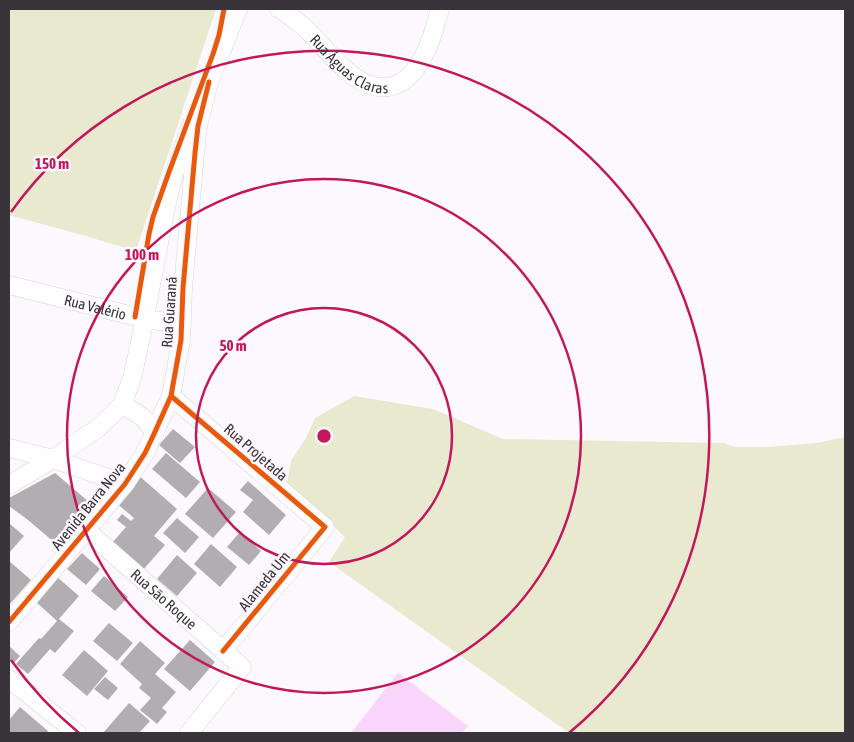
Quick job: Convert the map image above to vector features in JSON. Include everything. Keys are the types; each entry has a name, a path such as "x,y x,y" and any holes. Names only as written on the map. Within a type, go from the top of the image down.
{"street":[{"name":"Rua Guaraná","path":"122,405 132,378 174,174 191,125 238,9"},
{"name":"Rua Águas Claras","path":"282,10 304,28 355,77 367,84 382,88 397,86 416,70 427,48 440,9"},
{"name":"Rua Guaraná","path":"172,396 181,340 185,268 198,126 209,82"},
{"name":"Rua Valério","path":"9,285 145,319 182,324"},
{"name":"Avenida Barra Nova","path":"9,622 125,484 144,453 172,396"},
{"name":"Rua Projetada","path":"172,396 325,527"},
{"path":"9,485 53,459 98,428 122,405 150,424 154,434"},
{"path":"9,448 53,459 125,484"},
{"name":"Alameda Um","path":"223,651 325,527"},
{"name":"Rua São Roque","path":"86,530 242,668 189,733"},
{"path":"9,678 77,733"}],"green space":[{"path":"9,9 216,9 136,251 9,215"},
{"path":"354,396 433,409 503,439 723,443 735,447 768,447 817,443 845,437 845,733 569,733 329,562 345,537 287,484 291,461 306,438 315,418"}],"shaded area":[{"path":"398,673 468,726 462,733 351,733"}],"building":[{"path":"173,429 195,447 180,463 159,445"},
{"path":"166,453 200,482 186,498 152,469"},
{"path":"55,473 89,502 54,542 9,506 9,498"},
{"path":"137,474 177,509 154,536 165,545 143,570 112,543 126,527 117,520 122,514 131,521 134,518 114,501"},
{"path":"248,481 286,515 269,535 243,512 253,500 240,490"},
{"path":"208,488 236,512 213,538 185,514"},
{"path":"177,518 199,537 185,553 163,533"},
{"path":"9,523 24,536 9,553"},
{"path":"240,532 261,551 249,565 227,547"},
{"path":"211,544 237,567 220,587 194,564"},
{"path":"82,553 100,569 86,585 67,569"},
{"path":"177,555 197,573 177,596 157,579"},
{"path":"9,561 31,580 9,605"},
{"path":"104,576 128,597 115,611 91,591"},
{"path":"57,577 79,596 59,619 74,631 55,653 50,649 28,674 16,664 57,621 36,602"},
{"path":"109,623 133,643 117,661 93,641"},
{"path":"190,640 215,662 190,691 164,669"},
{"path":"140,641 165,663 155,674 176,692 162,708 167,712 157,724 140,710 151,698 139,688 142,684 120,664"},
{"path":"9,646 20,656 13,664 9,661"},
{"path":"84,650 108,671 87,696 62,675"},
{"path":"105,677 118,688 108,700 94,689"},
{"path":"129,703 150,721 139,733 103,733"},
{"path":"20,707 48,731 47,733 9,733 9,720"}],"cycle path":[{"path":"135,317 153,217 213,54 224,9"},
{"path":"9,622 125,484 145,453 171,396 181,340 183,288 198,126 209,82"},
{"path":"171,396 325,527 223,651"}]}
